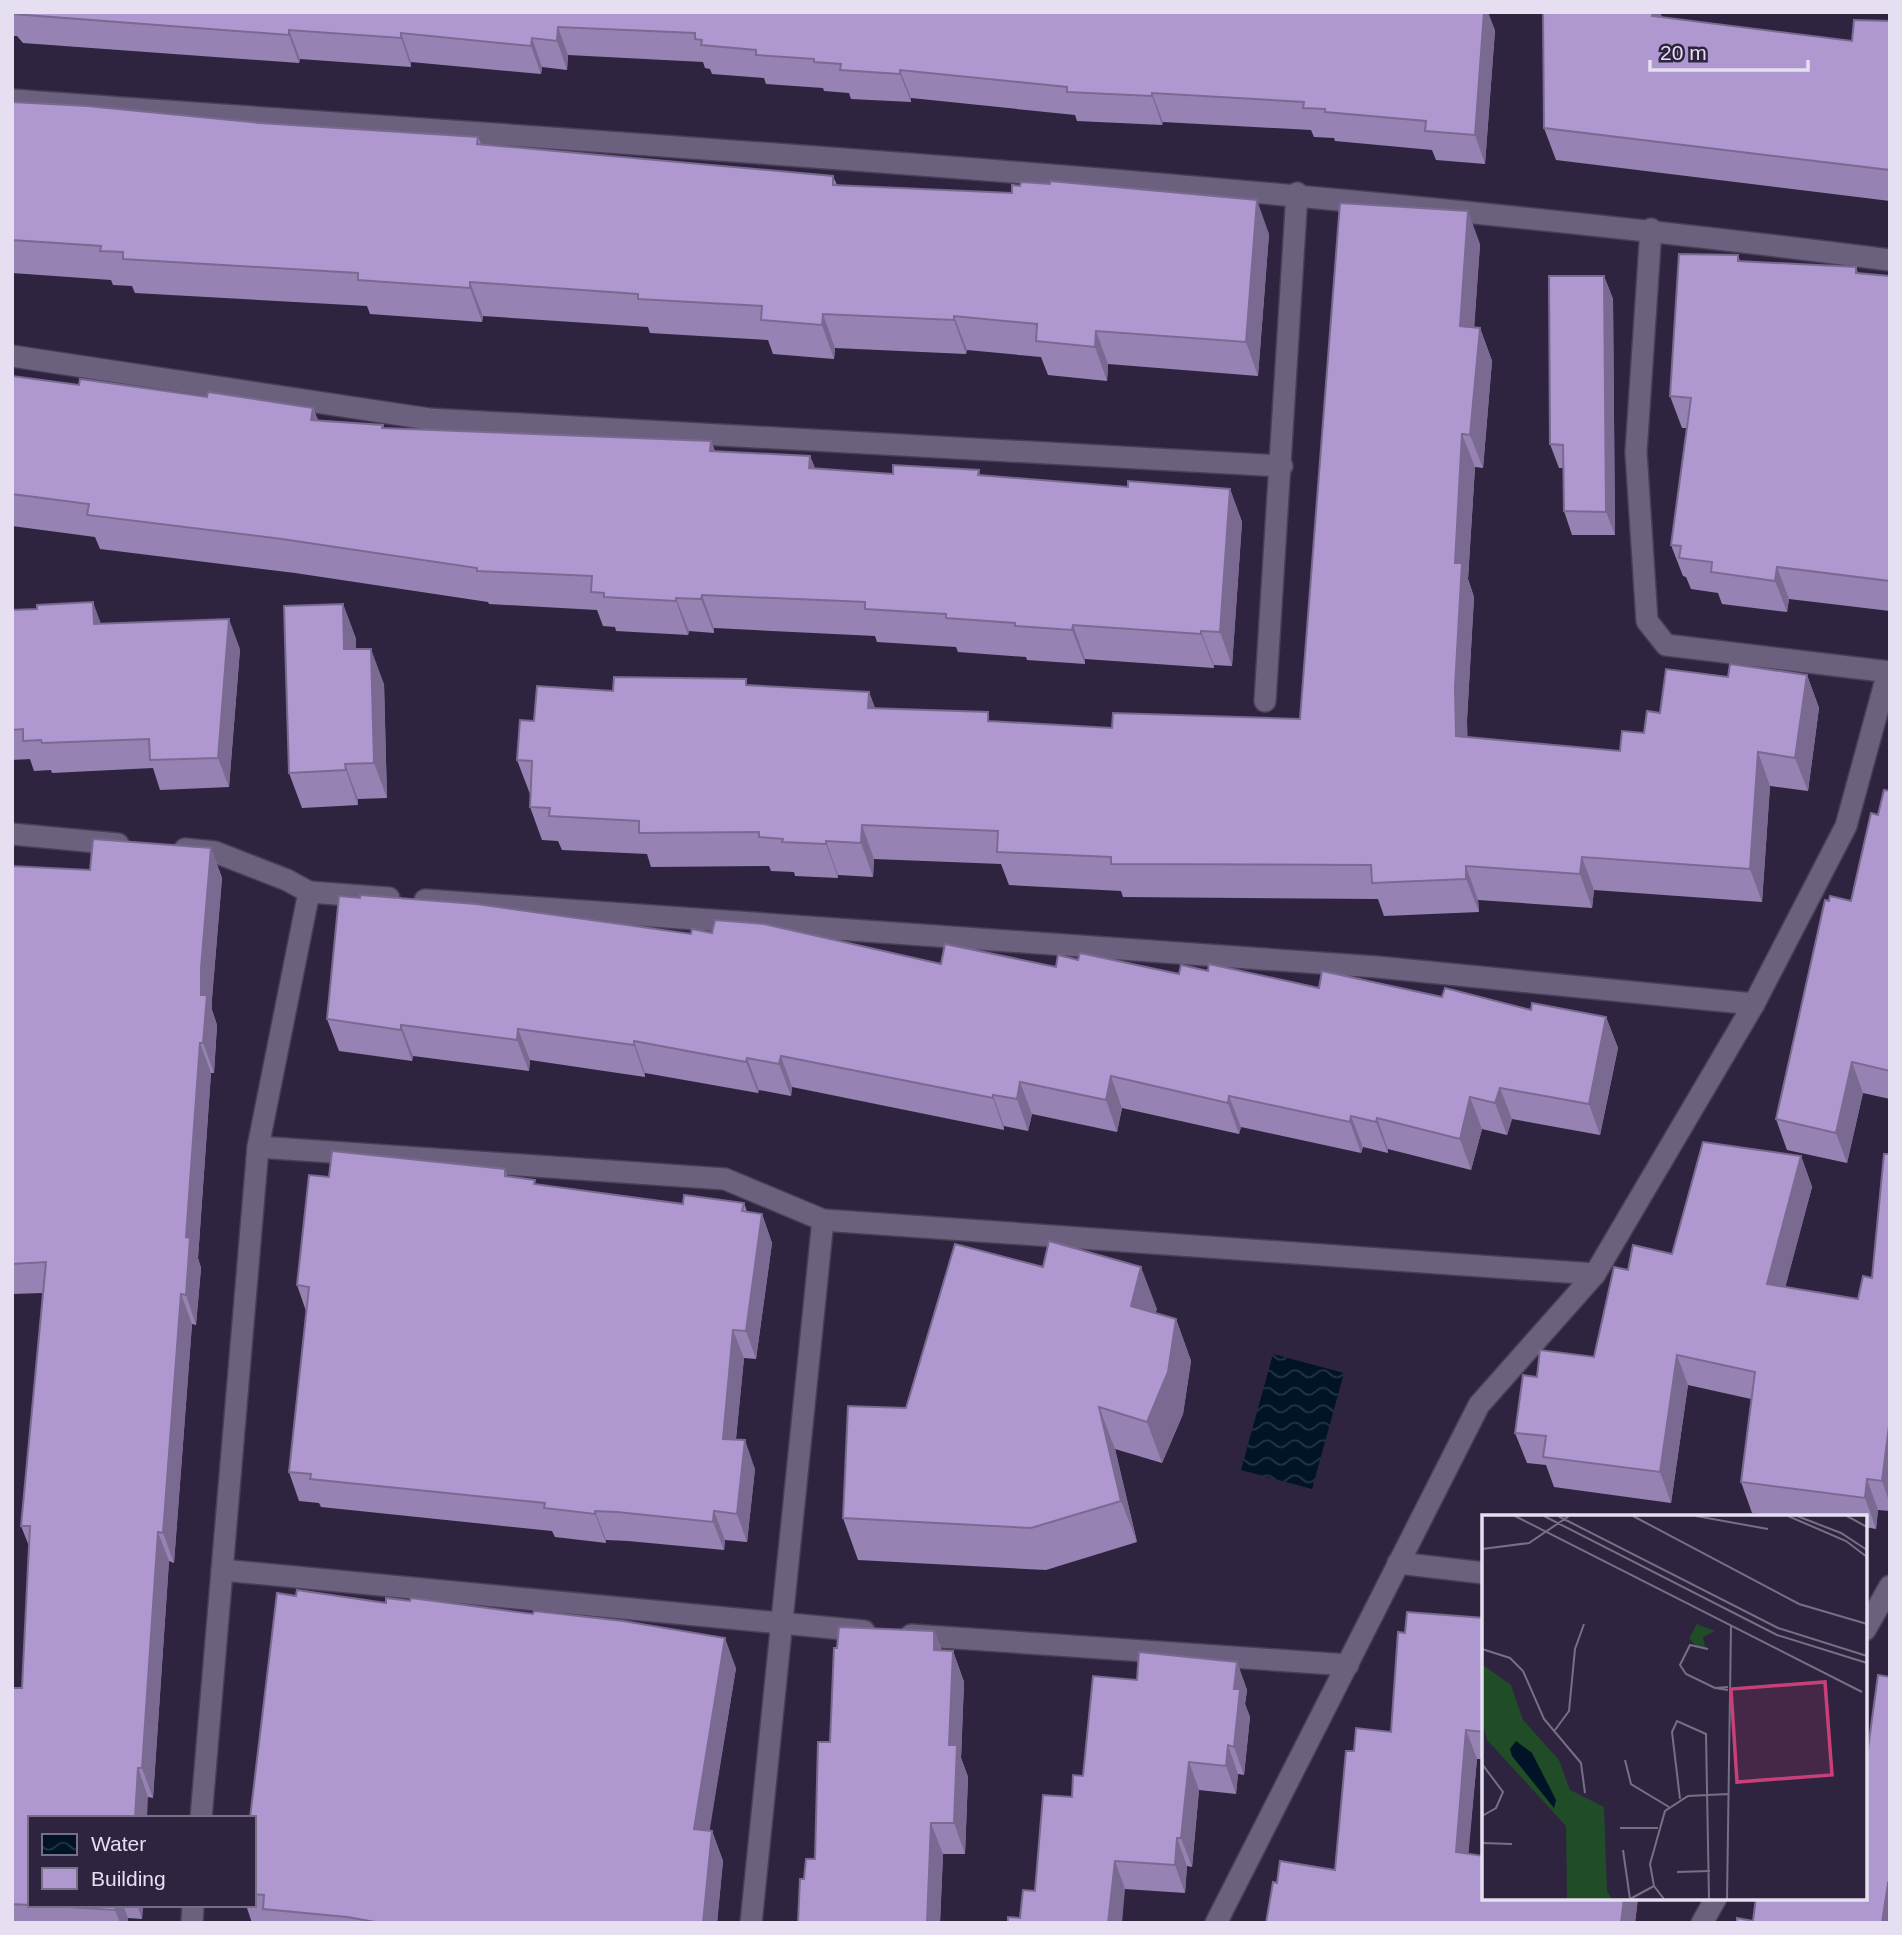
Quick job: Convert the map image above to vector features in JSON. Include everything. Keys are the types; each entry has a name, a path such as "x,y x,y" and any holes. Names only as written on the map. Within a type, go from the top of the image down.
{"lane":[{"path":"12,100 1297,194 1651,229 1890,260"},
{"path":"1265,701 1282,467 1297,194"},
{"path":"1216,1923 1479,1405 1595,1274 1754,1004 1846,826 1889,672 1666,645 1647,621 1636,452 1651,229"},
{"path":"12,356 429,419 1282,467"},
{"path":"12,834 134,845"},
{"path":"161,847 215,852 287,880 309,892 1377,967 1754,1004"},
{"path":"201,1816 258,1147 309,892"},
{"path":"258,1147 725,1179 823,1220 1595,1274"},
{"path":"751,1923 823,1220"},
{"path":"1398,1563 1482,1573"},
{"path":"222,1570 781,1626 1348,1665"},
{"path":"1873,1621 1890,1586"},
{"path":"1702,1923 1715,1900"}],"water":[{"path":"1273,1354 1344,1373 1312,1489 1241,1470"}],"building":[{"path":"12,12 1484,12 1475,135 1425,131 1426,121 1303,108 1304,102 1152,93 1152,96 1067,92 1067,87 900,70 900,74 840,70 841,64 814,62 814,59 756,55 756,50 701,45 702,40 695,39 695,33 558,27 557,41 532,38 531,46 401,33 401,38 289,30 289,35"},
{"path":"1543,12 1653,12 1652,16 1852,41 1854,20 1890,21 1890,170 1544,128"},
{"path":"12,102 87,106 260,123 478,137 477,144 833,176 833,185 1012,193 1012,185 1020,186 1021,182 1050,184 1050,181 1257,200 1246,342 1096,331 1095,347 1036,341 1037,324 954,316 954,320 823,314 822,325 761,320 762,306 638,299 638,294 470,282 470,288 358,280 358,273 123,259 123,252 100,251 101,246 12,240"},
{"path":"1340,203 1468,211 1460,326 1480,328 1470,435 1462,434 1455,563 1462,563 1455,687 1456,736 1620,751 1622,731 1644,733 1647,711 1660,713 1666,669 1728,677 1730,664 1807,675 1795,758 1758,752 1750,869 1582,857 1580,874 1466,866 1466,879 1372,883 1371,865 1111,864 1111,857 997,852 998,831 862,825 861,843 782,842 783,839 759,837 759,832 639,833 639,821 549,816 550,808 530,807 532,761 517,760 520,720 534,721 537,686 613,691 614,677 746,679 746,685 869,692 868,708 988,712 988,721 1112,728 1113,713 1300,719"},
{"path":"1679,254 1738,255 1738,261 1856,267 1856,273 1889,276 1890,581 1777,567 1775,581 1711,572 1712,562 1679,558 1681,546 1671,545 1691,398 1670,396"},
{"path":"1549,276 1604,276 1606,512 1564,511 1563,445 1550,444"},
{"path":"12,376 79,385 80,379 207,397 208,392 313,408 311,420 383,425 382,428 711,441 710,451 810,456 809,468 893,474 893,465 979,470 978,475 1128,487 1128,481 1230,489 1220,632 1201,631 1201,634 1073,625 1072,630 1015,626 1015,623 946,618 946,614 865,609 865,602 702,595 701,599 676,598 676,601 604,597 604,593 591,592 592,576 477,571 477,568 282,539 87,515 89,504 12,494"},
{"path":"93,602 94,624 229,619 218,758 150,760 149,739 42,743 41,740 23,741 23,729 12,730 12,610 37,609 37,605"},
{"path":"343,604 344,649 371,649 374,763 345,764 346,770 289,773 284,606"},
{"path":"1884,790 1890,791 1890,1071 1852,1062 1836,1133 1776,1119 1825,900 1829,901 1830,896 1851,901 1871,813 1878,815"},
{"path":"93,839 211,848 201,968 201,995 207,995 203,1043 200,1043 186,1237 190,1238 186,1295 181,1294 163,1533 158,1532 142,1768 138,1768 135,1816 28,1816 28,1905 12,1904 12,1688 22,1688 30,1526 21,1526 46,1262 12,1264 12,866 90,870"},
{"path":"360,895 476,904 691,934 692,929 712,933 715,920 764,924 941,964 945,944 1056,967 1058,955 1078,960 1080,953 1179,974 1181,965 1208,971 1209,964 1319,988 1322,971 1442,997 1445,988 1531,1010 1532,1003 1606,1017 1589,1104 1500,1088 1495,1103 1470,1097 1460,1139 1377,1118 1376,1122 1351,1116 1350,1122 1229,1096 1228,1103 1111,1076 1106,1100 1020,1082 1017,1099 993,1095 993,1098 781,1056 779,1064 747,1058 746,1062 634,1041 634,1045 518,1029 517,1040 401,1025 401,1030 327,1019 339,896 360,898"},
{"path":"1703,1142 1801,1156 1767,1284 1858,1299 1863,1276 1872,1278 1884,1154 1890,1154 1890,1418 1882,1481 1867,1479 1865,1498 1741,1482 1755,1372 1677,1355 1660,1472 1543,1457 1546,1436 1515,1433 1523,1375 1537,1377 1540,1350 1594,1357 1614,1267 1628,1270 1633,1245 1672,1254"},
{"path":"332,1151 505,1169 505,1176 535,1180 534,1184 683,1204 684,1195 744,1203 742,1211 762,1214 746,1331 733,1330 723,1439 745,1440 737,1514 714,1511 713,1522 617,1512 595,1511 595,1514 544,1508 545,1503 310,1479 311,1474 289,1472 309,1287 297,1285 309,1175 329,1177"},
{"path":"1049,1241 1141,1267 1131,1306 1176,1319 1168,1372 1147,1422 1099,1407 1121,1501 1031,1528 843,1518 848,1406 906,1408 955,1244 1043,1267"},
{"path":"297,1590 386,1603 386,1598 410,1601 411,1598 533,1614 534,1611 623,1621 725,1638 694,1829 712,1831 703,1923 381,1923 263,1909 264,1895 256,1894 256,1816 250,1816 277,1593 296,1596"},
{"path":"1407,1612 1482,1618 1482,1732 1466,1730 1456,1852 1482,1856 1482,1900 1624,1900 1621,1923 1266,1923 1273,1882 1277,1883 1280,1861 1335,1870 1346,1751 1354,1751 1356,1728 1391,1732 1398,1632 1405,1633"},
{"path":"839,1627 934,1631 934,1650 953,1651 949,1745 957,1745 954,1823 931,1823 927,1923 798,1923 800,1879 804,1879 806,1859 815,1859 818,1742 830,1742 834,1648 837,1648"},
{"path":"1139,1652 1237,1662 1234,1689 1240,1689 1234,1747 1228,1745 1226,1766 1189,1762 1181,1838 1177,1838 1175,1865 1115,1861 1108,1923 1008,1923 1008,1917 1020,1918 1023,1890 1035,1891 1043,1795 1072,1797 1073,1775 1083,1776 1093,1676 1137,1680"},
{"path":"1878,1675 1890,1677 1890,1884 1888,1883 1882,1923 1737,1923 1737,1918 1753,1921 1756,1900 1867,1900 1867,1756"},
{"path":"66,1907 116,1907 115,1910"}]}
